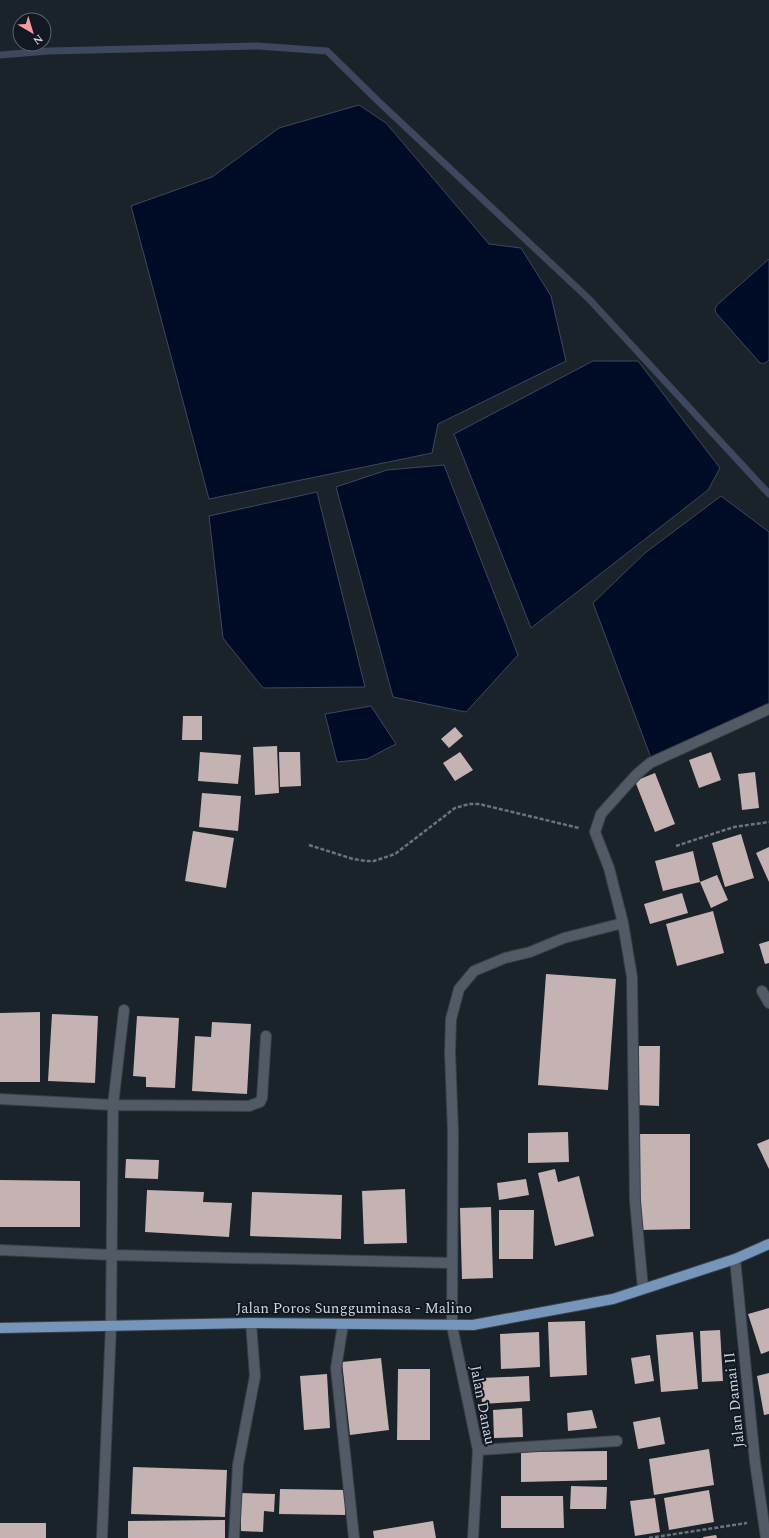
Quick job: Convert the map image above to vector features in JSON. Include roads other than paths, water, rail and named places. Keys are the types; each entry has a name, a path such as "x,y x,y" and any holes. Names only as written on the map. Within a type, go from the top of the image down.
{"main road":[{"name":"Jalan Poros Sungguminasa - Malino","path":"0,1328 251,1323 473,1325 613,1299 735,1259 769,1244"}],"street":[{"path":"644,1289 635,1201 632,977 623,923 609,868 595,832 601,814 636,775 650,763 769,709"},
{"name":"Jalan Danau","path":"473,1538 478,1450 452,1326 453,1133 450,1052 451,1019 459,989 474,971 499,961 530,952 564,938 623,923"},
{"path":"762,991 769,1003"},
{"path":"102,1538 111,1325 114,1105 124,1010"},
{"path":"0,1099 114,1105 249,1106 260,1102 263,1089 266,1036"},
{"path":"0,1250 112,1255 452,1263"},
{"name":"Jalan Damai II","path":"735,1259 755,1462 766,1538"},
{"path":"234,1538 238,1465 254,1376 251,1323"},
{"path":"343,1324 336,1368 354,1538"},
{"path":"478,1450 617,1441"}],"water":[{"path":"359,105 386,123 489,244 521,248 551,296 566,361 438,424 432,453 209,499 131,206 212,177 279,128"},
{"path":"769,259 769,360 766,363 760,363 716,313 715,309 717,305"},
{"path":"593,361 638,361 720,468 708,490 531,628 454,434"},
{"path":"444,465 518,655 466,712 393,697 336,487 387,470"},
{"path":"317,492 365,687 263,688 223,638 209,516"},
{"path":"721,496 769,532 769,704 651,758 593,603 645,553"},
{"path":"371,706 396,744 367,759 337,762 325,714"}],"waterway":[{"path":"0,55 49,51 258,46 327,51 379,102 589,299 769,494"}]}
